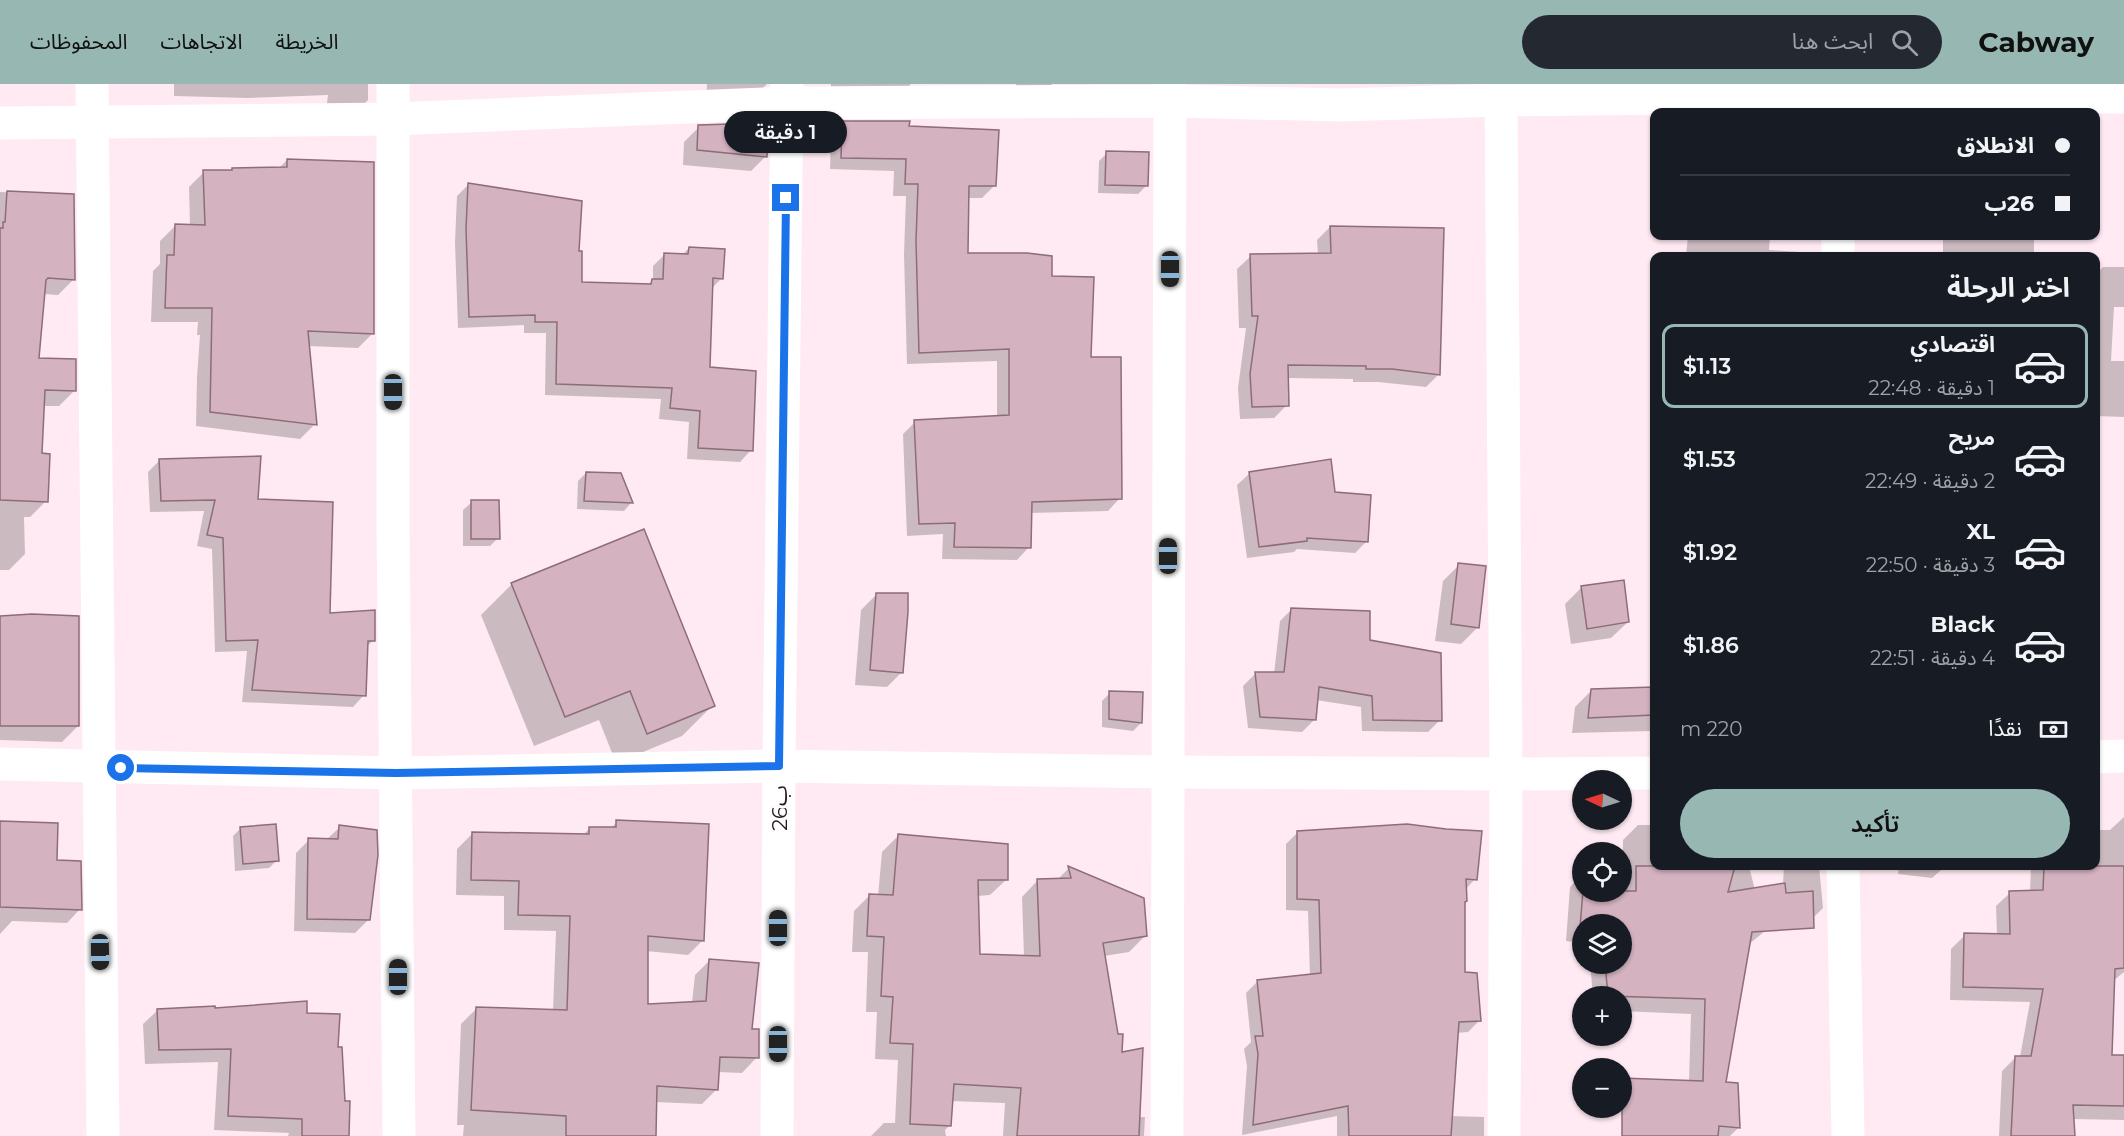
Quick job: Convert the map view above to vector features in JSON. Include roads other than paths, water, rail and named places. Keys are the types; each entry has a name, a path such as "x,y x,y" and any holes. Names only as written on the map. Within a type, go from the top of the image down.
{"main road":[{"path":"92,84 103,1136"},
{"path":"393,84 393,524 399,1136"},
{"path":"0,123 392,119 787,94 1170,93 1341,105 1500,92 1838,97 2124,97"},
{"path":"1500,92 1506,774 1504,1136"},
{"path":"1167,1136 1170,93"},
{"name":"26ب","path":"777,1136 787,94"},
{"path":"2100,758 2124,756"},
{"path":"0,764 396,773 779,766 1167,772 1650,773"},
{"path":"1843,870 1848,1136"}]}
